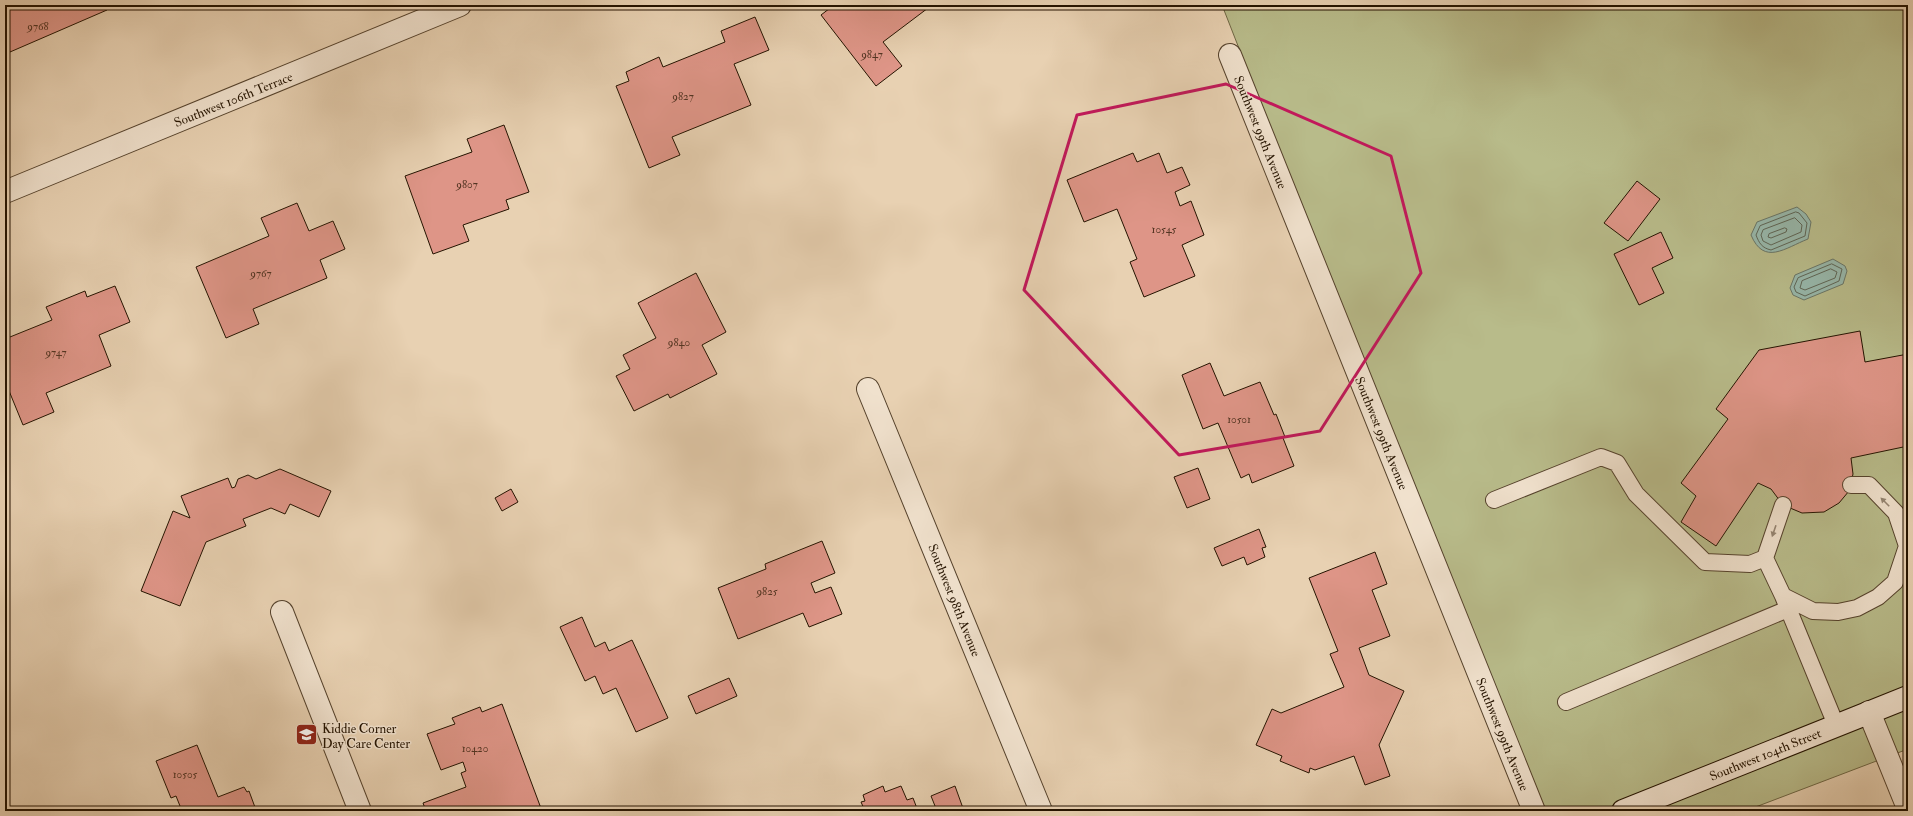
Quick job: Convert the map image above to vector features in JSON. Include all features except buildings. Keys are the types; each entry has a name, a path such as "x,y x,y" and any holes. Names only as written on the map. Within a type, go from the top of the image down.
{"street":[{"name":"Southwest 106th Terrace","path":"5,192 460,5"},
{"name":"Southwest 99th Avenue","path":"1230,55 1534,811"},
{"name":"Southwest 98th Avenue","path":"868,389 1041,811"},
{"path":"282,612 360,811"},
{"name":"Southwest 104th Street","path":"1623,811 1908,697"},
{"path":"1870,712 1908,808"}],"lane":[{"path":"1494,500 1601,457 1617,463 1636,494 1705,562 1750,564 1765,558"},
{"path":"1566,702 1786,602 1813,611 1838,612 1857,608 1878,597 1895,582 1907,547 1896,513 1868,485 1851,485"},
{"path":"1783,505 1765,558 1786,602 1836,726"}],"highlighted area":[{"path":"1226,84 1391,156 1421,273 1320,431 1179,455 1024,290 1077,115"}],"green space":[{"path":"1222,5 1908,5 1908,749 1745,811 1540,811 1499,712"}],"water":[{"path":"1797,207 1806,214 1811,222 1808,239 1776,252 1762,250 1756,244 1751,235 1757,222"},
{"path":"1833,259 1845,266 1847,271 1843,284 1804,300 1793,295 1790,288 1795,275"}],"place":[{"name":"Kiddie Corner Day Care Center","path":"306,735"}]}
